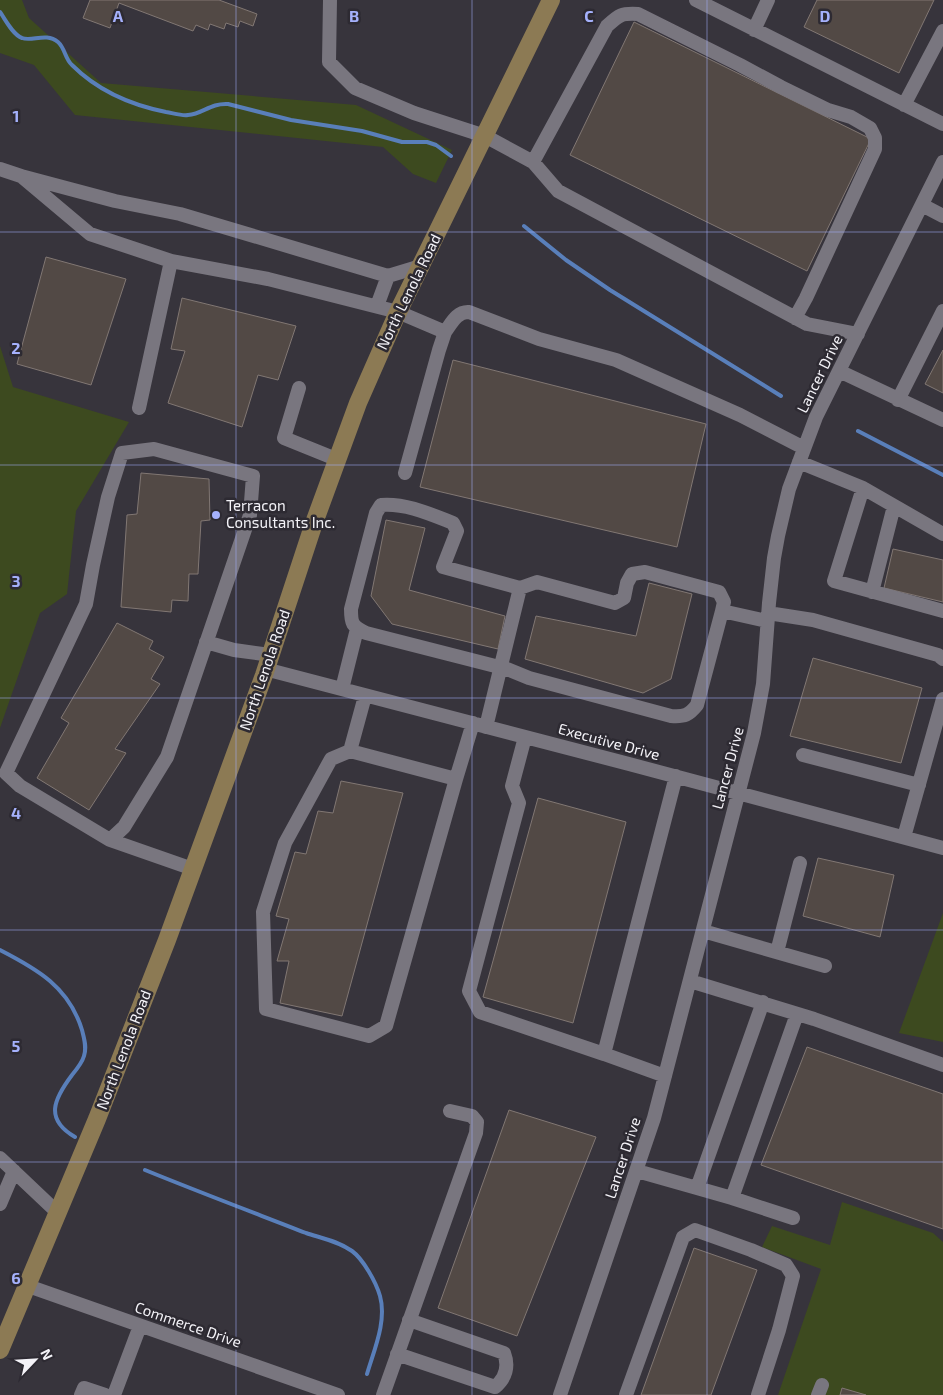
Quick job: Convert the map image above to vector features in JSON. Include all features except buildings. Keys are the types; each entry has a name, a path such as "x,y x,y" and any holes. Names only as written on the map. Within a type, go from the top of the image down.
{"main road":[{"name":"North Lenola Road","path":"0,1350 106,1097 193,869 268,662 336,459 358,403 398,312 551,0"}],"street":[{"path":"330,0 329,62 355,88 414,113 485,136 533,162 558,191 795,318 807,324 858,334"},
{"path":"696,0 943,124"},
{"path":"754,30 768,0"},
{"path":"533,162 607,26 620,15 626,13 638,14 781,87 828,110 851,117 870,128 875,138 875,149 795,318"},
{"path":"904,105 943,31"},
{"name":"Lancer Drive","path":"560,1395 637,1171 665,1076 738,792 760,702 778,536 789,489 814,422 943,162"},
{"path":"0,169 115,201 180,214 388,276 421,266"},
{"path":"21,176 90,234 174,262 268,279 377,306 398,312 446,332"},
{"path":"922,205 943,216"},
{"path":"139,408 171,261 174,262"},
{"path":"377,306 388,276"},
{"path":"405,473 439,350 446,332 459,314 464,311 539,339 616,360 740,415 804,448"},
{"path":"898,400 943,311"},
{"path":"839,371 943,420"},
{"path":"299,388 284,438 336,459"},
{"path":"110,840 124,827 166,757 250,515 253,476 154,449 122,452 108,497 86,604 6,773 20,786 110,840 193,869"},
{"path":"798,462 863,488 943,534"},
{"path":"863,488 834,582 943,611"},
{"path":"392,504 413,508 453,523 457,531 443,567 520,588 537,582 615,603 624,598 632,574 646,572 719,592 724,602 697,704 690,714 683,717 671,716 529,678 501,667 366,633 357,629 351,622 350,609 376,513 381,505 392,504"},
{"path":"872,592 894,506"},
{"path":"456,779 350,751 331,759 285,843 263,912 266,1008 369,1036 386,1026 456,779 480,725 501,667 520,588"},
{"path":"722,611 813,620 938,655 943,659"},
{"path":"342,689 357,629"},
{"name":"Executive Drive","path":"206,642 364,696 738,792 943,848"},
{"path":"350,751 364,696"},
{"path":"904,838 943,699"},
{"path":"525,737 512,786 519,803 469,991 480,1012 665,1076"},
{"path":"803,754 919,785"},
{"path":"604,1054 676,776"},
{"path":"777,952 800,863"},
{"path":"703,930 825,966"},
{"path":"690,981 763,1002 943,1065"},
{"path":"697,1188 763,1002"},
{"path":"732,1198 797,1014"},
{"path":"383,1395 476,1133 477,1122 472,1116 450,1112"},
{"path":"0,1158 58,1213"},
{"path":"0,1204 14,1171"},
{"path":"637,1171 732,1198 793,1218"},
{"path":"626,1395 683,1237 695,1230 786,1265 793,1276 779,1330 758,1395"},
{"name":"Commerce Drive","path":"28,1286 332,1394"},
{"path":"397,1354 495,1387 503,1380 508,1363 504,1353 409,1320"},
{"path":"114,1395 140,1326"},
{"path":"81,1395 84,1388 105,1395"}],"green space":[{"path":"0,0 22,0 29,18 101,83 356,105 452,150 436,183 413,174 383,147 75,115 34,65 0,53"},
{"path":"0,346 13,387 129,422 76,511 67,594 40,613 0,728"},
{"path":"943,913 943,1042 899,1033"},
{"path":"842,1202 933,1233 943,1242 943,1395 778,1395 821,1269 762,1247 772,1226 830,1245"}],"waterway":[{"path":"0,12 12,30 19,36 26,39 44,37 58,42 70,63 82,74 92,82 127,101 180,115 198,113 216,105 228,104 291,120 362,131 402,142 427,142 436,145 451,156"},
{"path":"524,226 566,260 610,290 781,396"},
{"path":"858,431 943,475"},
{"path":"0,950 27,964 50,981 69,1002 76,1015 84,1036 85,1053 81,1064 61,1092 55,1108 59,1123 75,1137"},
{"path":"145,1170 306,1233 335,1242 352,1251 365,1265 378,1290 382,1306 379,1335 367,1374"}],"place":[{"name":"Terracon Consultants Inc.","path":"216,515"}]}
